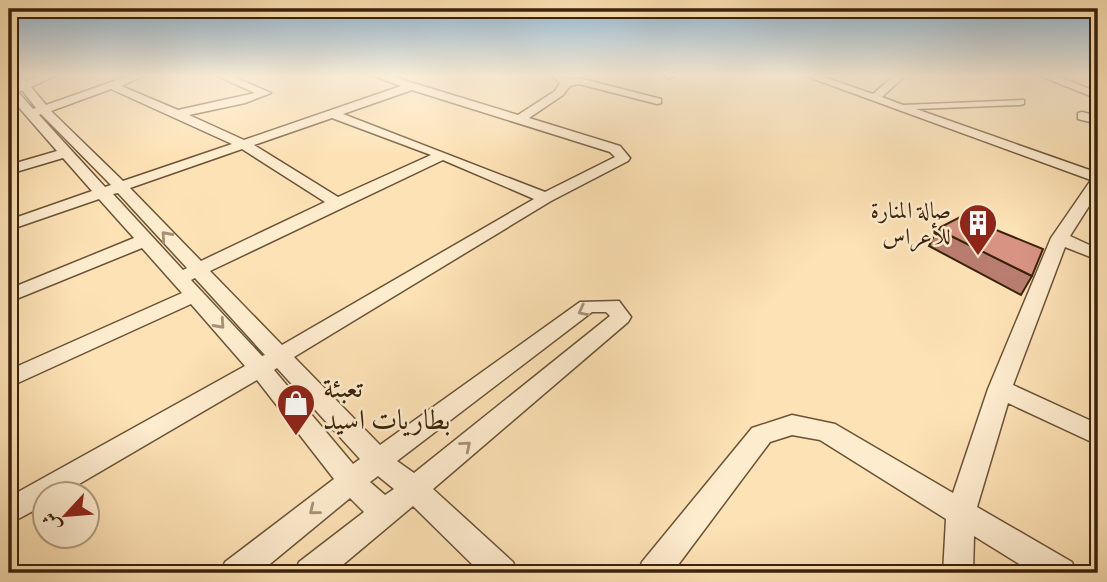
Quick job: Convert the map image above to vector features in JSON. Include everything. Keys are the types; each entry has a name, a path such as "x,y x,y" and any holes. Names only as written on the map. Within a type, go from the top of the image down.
{"street":[{"path":"28,102 270,363 351,481 385,513"},
{"path":"37,112 65,102"},
{"path":"150,102 245,145 337,202"},
{"path":"177,114 235,102"},
{"path":"9,225 366,102"},
{"path":"9,511 270,363 546,198 623,158 615,149 463,102"},
{"path":"519,120 545,102"},
{"path":"886,102 1098,180 1060,238 999,389 961,512 958,573"},
{"path":"896,106 1015,102"},
{"path":"37,112 67,152 112,190 145,240 188,274 194,295 378,461 414,489 502,573"},
{"path":"333,114 443,155 546,198"},
{"path":"1082,116 1098,120"},
{"path":"9,170 67,152"},
{"path":"188,274 337,202 443,155"},
{"path":"1060,238 1098,255"},
{"path":"9,296 145,240"},
{"path":"9,379 194,295"},
{"path":"236,573 351,481 587,306 612,305 621,317 310,573"},
{"path":"999,389 1098,435"},
{"path":"653,573 761,435 792,425 826,431 1060,573"}],"building":[{"path":"962,216 1043,249 1032,276 937,229"}],"place":[{"name":"صالة المنارة للأعراس","path":"978,257"},
{"name":"تعبئة بطاريات اسيد","path":"296,437"}]}
